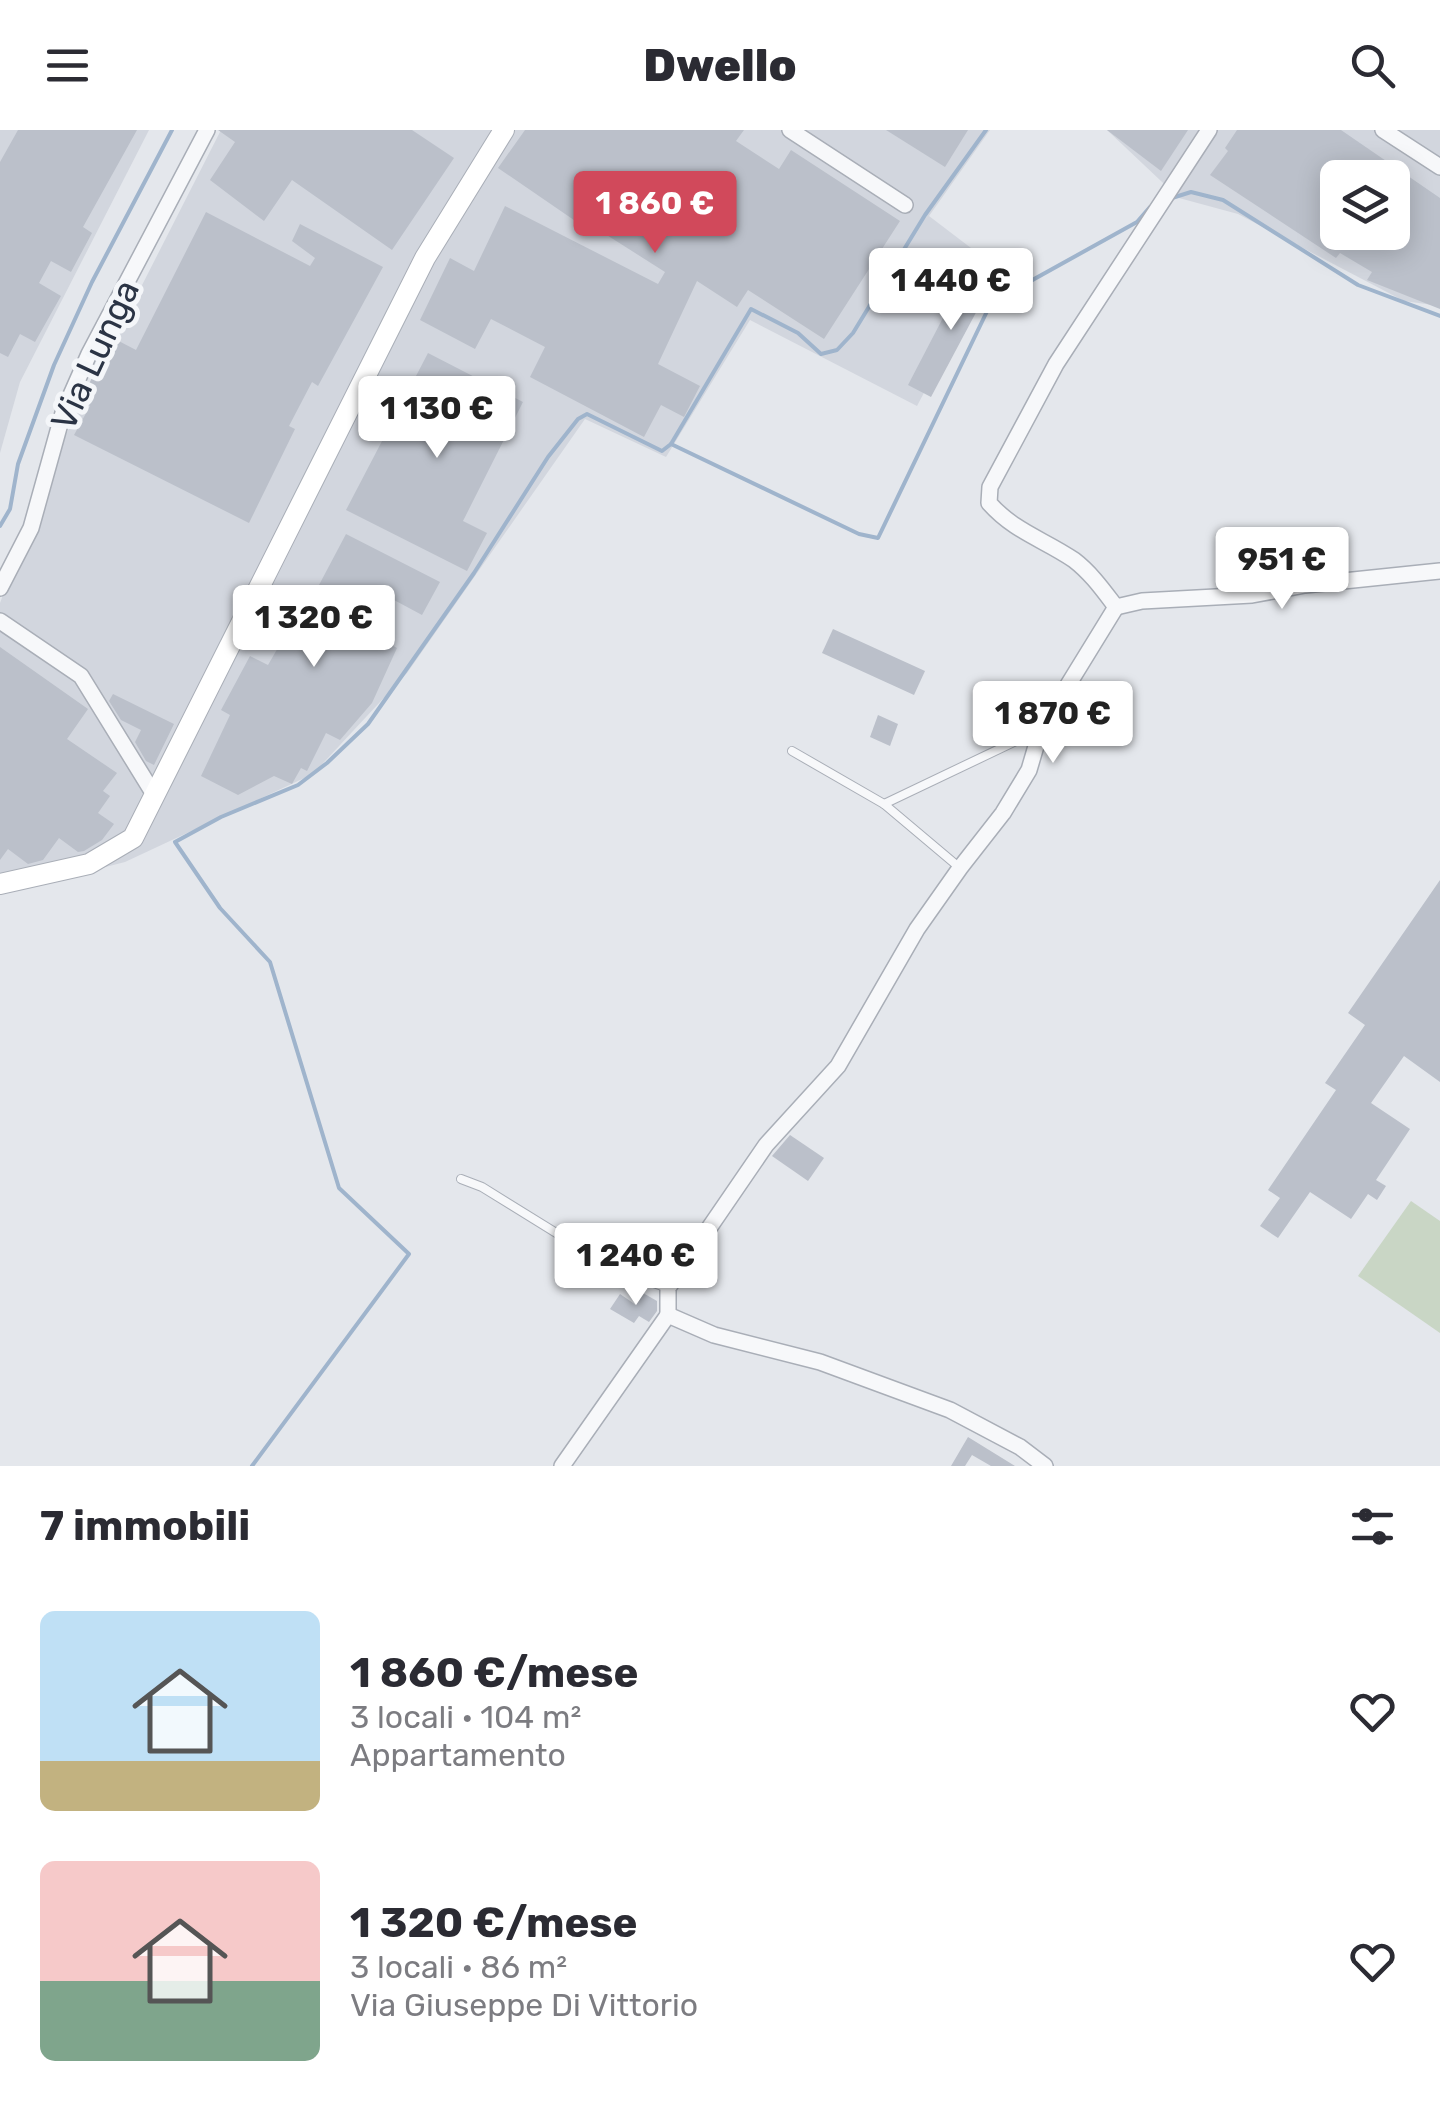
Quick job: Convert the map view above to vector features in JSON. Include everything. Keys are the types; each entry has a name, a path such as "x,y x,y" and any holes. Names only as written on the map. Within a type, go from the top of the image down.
{"street":[{"name":"Via Lunga","path":"0,588 31,528 62,413 82,368 207,130"},
{"path":"0,884 89,864 133,838 426,258 504,130"},
{"path":"790,130 905,205"},
{"path":"1116,607 1096,580 1072,559 1006,522 989,503 990,487 1056,364 1166,191 1210,130"},
{"path":"1383,130 1440,167"},
{"path":"562,1466 668,1315 668,1288 766,1144 838,1066 918,929 1003,813 1029,770 1041,729 1116,607 1142,601 1252,595 1304,585 1440,571"},
{"path":"0,621 81,676 155,796"},
{"path":"668,1315 714,1336 820,1362 950,1410 1020,1446 1045,1466"}],"lane":[{"path":"884,804 1041,729"},
{"path":"792,751 884,804 960,868"},
{"path":"461,1179 482,1187 616,1270 668,1288"}],"shaded area":[{"path":"0,130 149,130 20,382 0,453"},
{"path":"221,130 990,130 929,216 992,264 917,406 750,320 666,457 585,419 407,673 313,774 125,862 0,894 0,603 54,458"},
{"path":"1107,130 1440,130 1440,306 1404,301 1238,214 1179,198"}],"green space":[{"path":"1411,1201 1440,1221 1440,1333 1358,1276"}],"building":[{"path":"18,130 137,130 83,227 92,233 71,272 51,261 39,283 61,296 35,342 20,334 8,357 0,353 0,162"},
{"path":"218,130 412,130 454,158 392,250 292,180 264,221 210,180 235,142"},
{"path":"525,130 744,130 736,141 779,169 791,150 900,221 824,339 748,290 737,307 697,281 658,364 700,386 684,417 661,405 644,437 530,377 545,347 491,319 475,349 420,320 450,258 474,271 505,206 658,284 665,272 591,225 587,229 498,168"},
{"path":"886,130 968,130 945,167"},
{"path":"1107,130 1188,130 1161,171"},
{"path":"1237,130 1341,130 1385,160 1320,160 1320,247 1210,175 1228,151 1225,148"},
{"path":"1410,177 1440,198 1440,309 1367,280 1372,272 1340,253 1336,258 1324,250 1410,250"},
{"path":"206,212 310,266 315,258 292,241 300,224 383,267 318,386 312,382 289,426 295,429 249,523 74,435 90,406 82,399 111,337 136,350"},
{"path":"981,266 997,273 931,397 908,385 946,312 950,314 973,272 977,274"},
{"path":"428,353 523,402 463,521 487,533 467,571 346,510"},
{"path":"346,534 440,582 422,615 381,593 364,630 397,648 372,703 340,740 326,733 307,771 301,768 292,784 274,776 238,795 201,776 230,715 221,710 250,656 268,665 283,639 263,630 284,588 310,602"},
{"path":"833,629 925,671 914,695 822,653"},
{"path":"0,647 88,709 67,739 117,773 103,791 110,796 98,813 114,824 102,840 84,851 78,852 59,838 43,860 28,864 8,849 0,860"},
{"path":"113,694 174,724 154,765 146,761 135,742 141,730 121,720 109,701"},
{"path":"878,715 898,724 890,746 870,737"},
{"path":"1440,880 1440,1082 1404,1056 1371,1103 1410,1129 1376,1180 1386,1186 1377,1200 1368,1194 1351,1219 1310,1192 1278,1238 1260,1226 1280,1198 1268,1190 1336,1090 1325,1083 1365,1025 1348,1013"},
{"path":"790,1135 824,1158 808,1181 772,1156"},
{"path":"643,1293 657,1301 657,1311 649,1322 639,1316 634,1323 610,1309 620,1294 636,1305"},
{"path":"968,1437 1015,1466 991,1466 972,1455 965,1466 951,1466"}],"waterway":[{"path":"0,526 10,509 18,464 54,365 92,282 172,130"},
{"path":"252,1466 409,1254 339,1188 270,962 220,908 175,842 221,817 298,785 368,724 474,573 548,457 578,419 587,414 662,451 671,444 751,309 798,333 821,354 837,350 853,333 925,215 986,130"},
{"path":"1172,198 1191,192 1223,200 1358,285 1440,316"},
{"path":"671,444 859,534 878,538 991,303 1137,222 1150,207"}]}
